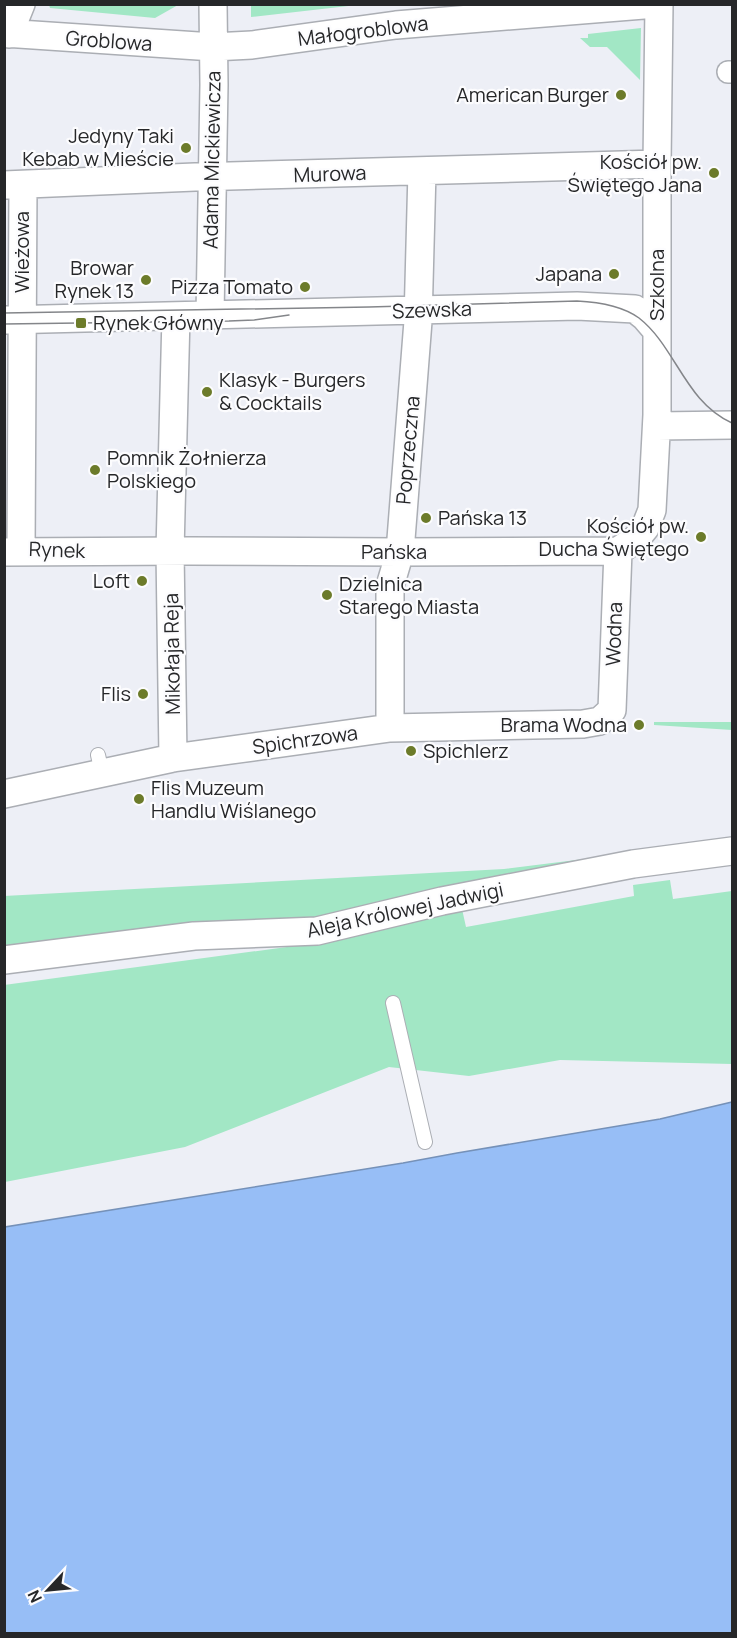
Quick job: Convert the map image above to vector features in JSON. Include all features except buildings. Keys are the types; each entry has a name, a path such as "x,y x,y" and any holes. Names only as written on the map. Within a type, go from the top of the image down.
{"street":[{"path":"7,34 21,4"},
{"name":"Adama Mickiewicza","path":"195,316 212,177 213,4"},
{"name":"Małogroblowa","path":"213,47 252,45 392,15 658,4"},
{"name":"Szkolna","path":"618,551 636,539 645,528 652,510 657,426 658,4"},
{"name":"Groblowa","path":"7,34 213,47"},
{"name":"Murowa","path":"14,185 657,164"},
{"name":"Poprzeczna","path":"390,728 390,586 400,552 419,311 422,171"},
{"name":"Wieżowa","path":"13,319 14,185"},
{"name":"Szewska","path":"195,316 577,306 616,307 635,309 657,331"},
{"path":"13,319 195,316 170,551"},
{"name":"Rynek","path":"13,319 13,552 170,551"},
{"path":"657,426 732,425"},
{"name":"Pańska","path":"170,551 618,551"},
{"name":"Mikołaja Reja","path":"170,551 173,758"},
{"name":"Wodna","path":"607,716 612,710 618,551"},
{"name":"Spichrzowa","path":"4,794 100,764 173,758 390,728 583,724 600,721 607,716"},
{"name":"Aleja Królowej Jadwigi","path":"4,960 194,936 317,931 453,899 633,864 732,850"}],"lane":[{"path":"393,1003 425,1142"}],"green space":[{"path":"49,4 178,5 155,18 50,8"},
{"path":"357,4 251,17 251,5"},
{"path":"641,28 640,80 607,47 590,47 580,38 588,38 588,34"},
{"path":"654,722 732,722 732,730 654,725"},
{"path":"616,855 340,920 5,951 4,896 504,869"},
{"path":"670,880 673,899 732,891 732,1064 560,1060 469,1076 389,1067 185,1147 5,1182 4,985 294,946 462,909 466,927 634,896 633,885"}],"water":[{"path":"732,1102 732,1633 5,1633 5,1227 660,1119"}],"tram line":[{"path":"4,313 577,301 601,303 625,310 639,318 663,344 703,402 716,414 732,423"},
{"path":"4,324 229,321 289,315"}],"place":[{"name":"American Burger","path":"621,95"},
{"name":"Jedyny Taki Kebab w Mieście","path":"186,148"},
{"name":"Kościół pw. Świętego Jana","path":"714,173"},
{"name":"Japana","path":"614,274"},
{"name":"Browar Rynek 13","path":"146,280"},
{"name":"Pizza Tomato","path":"305,287"},
{"name":"Rynek Główny","path":"81,323"},
{"name":"Klasyk - Burgers & Cocktails","path":"207,392"},
{"name":"Pomnik Żołnierza Polskiego","path":"95,470"},
{"name":"Pańska 13","path":"426,518"},
{"name":"Kościół pw. Ducha Świętego","path":"701,537"},
{"name":"Loft","path":"142,581"},
{"name":"Dzielnica Starego Miasta","path":"327,595"},
{"name":"Flis","path":"143,694"},
{"name":"Brama Wodna","path":"639,725"},
{"name":"Spichlerz","path":"411,751"},
{"name":"Flis Muzeum Handlu Wiślanego","path":"139,799"}]}
